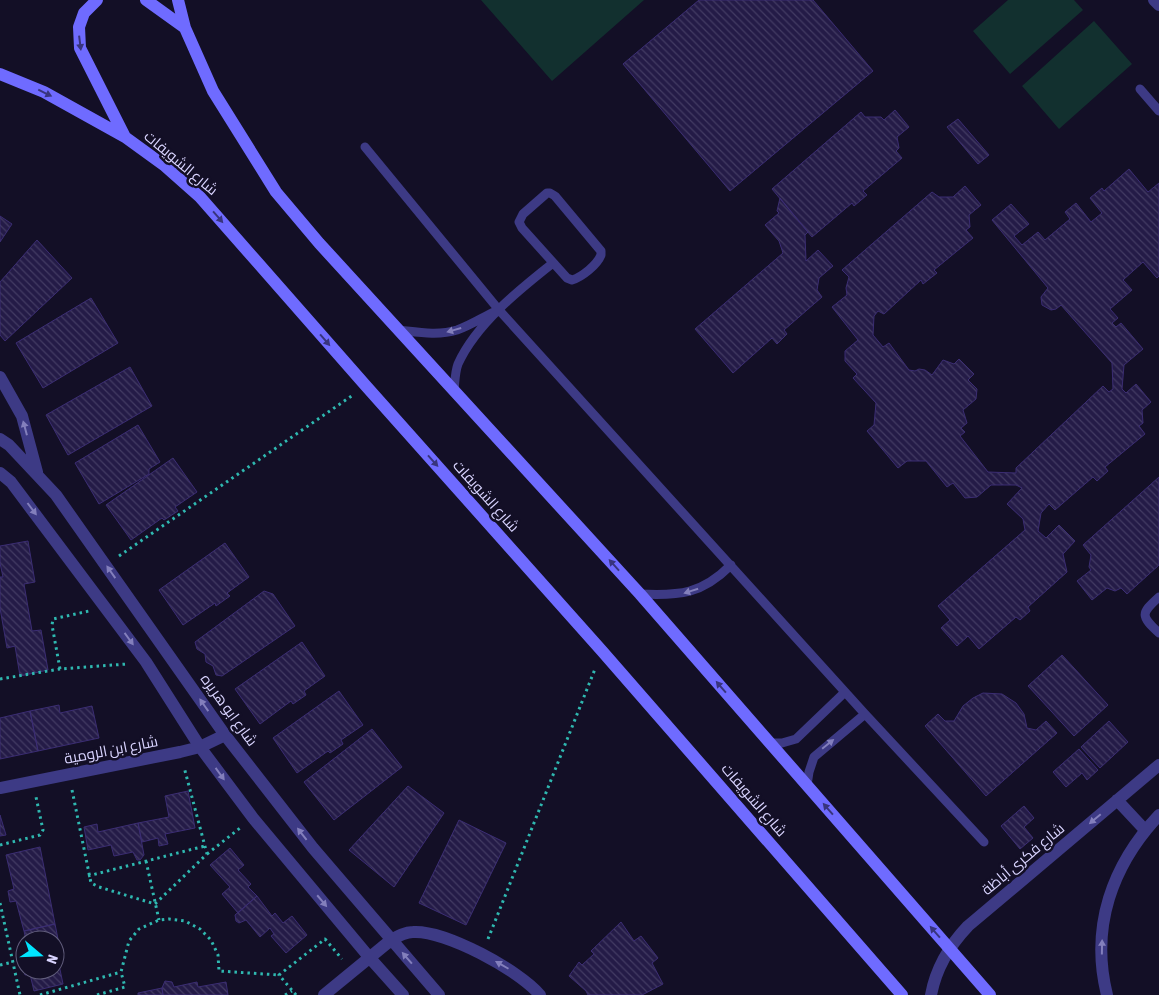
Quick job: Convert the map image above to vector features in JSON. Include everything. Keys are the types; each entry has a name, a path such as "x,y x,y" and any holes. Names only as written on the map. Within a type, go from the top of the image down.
{"main road":[{"path":"97,0 84,13 79,27 80,48 124,137"},
{"path":"146,0 185,28"},
{"path":"178,0 185,28 213,91 276,192 319,243 640,594 990,995"},
{"name":"شارع الشويفات","path":"0,74 44,92 124,137 165,166 200,197 602,651 902,995"}],"street":[{"path":"1154,0 1159,5"},
{"path":"0,377 22,416 38,475"},
{"name":"شارع ابو هريره","path":"0,439 56,495 225,735 313,848 439,995"},
{"path":"0,473 11,482 107,608 146,662 200,747 253,818 403,995"},
{"name":"شارع ابن الرومية","path":"0,788 180,752 200,747 225,735"},
{"name":"شارع فكرى أباظة","path":"931,995 940,966 949,948 968,926 1159,765"},
{"path":"1117,800 1145,830"},
{"path":"1107,995 1101,962 1101,942 1103,921 1108,901 1122,863 1145,830 1159,815"},
{"path":"324,995 391,940 400,935 413,932 429,934 482,954 514,972 540,995"}],"lane":[{"path":"1140,90 1159,111"},
{"path":"365,147 498,310 865,714 984,842"},
{"path":"550,193 555,196 592,240 602,255 585,272 572,280 567,278 553,263 519,222 524,214 550,193"},
{"path":"454,390 458,364 471,343 498,310 553,263"},
{"path":"398,330 447,332 498,310"},
{"path":"640,594 670,596 696,590 718,578 731,565"},
{"path":"1159,597 1146,609 1145,615 1146,621 1159,634"},
{"path":"770,743 788,742 796,739 845,692"},
{"path":"807,785 814,757 865,714"}],"path":[{"path":"106,565 366,386"},
{"path":"60,670 52,625 53,619 107,608"},
{"path":"482,954 602,651"},
{"path":"0,679 60,670 146,662"},
{"path":"180,752 207,854"},
{"path":"69,775 88,876 91,883 155,904"},
{"path":"0,845 40,835 43,830 33,782"},
{"path":"155,904 207,854 253,818"},
{"path":"88,876 205,846"},
{"path":"146,861 159,920"},
{"path":"0,903 20,995"},
{"path":"97,995 125,988 121,972 129,941 139,929 159,920 169,918 185,921 200,929 211,940 218,955 219,971 278,975 325,939 352,971"},
{"path":"0,965 13,962"},
{"path":"40,995 121,972"},
{"path":"278,975 296,995"},
{"path":"285,995 292,991"}],"green space":[{"path":"481,0 644,0 552,81"},
{"path":"1008,0 1074,0 1083,10 1010,74 973,31"},
{"path":"1094,21 1132,64 1059,129 1022,86"}],"building":[{"path":"699,0 813,0 873,71 730,191 623,64"},
{"path":"895,110 909,127 897,137 899,148 896,151 902,158 863,191 867,195 854,206 852,203 812,237 772,189 861,112 865,117 881,117 884,120"},
{"path":"958,119 989,155 978,164 947,127"},
{"path":"1129,169 1148,192 1159,183 1159,276 1157,278 1143,262 1123,280 1132,290 1110,309 1118,318 1112,323 1116,327 1121,323 1143,349 1124,365 1122,389 1126,393 1136,384 1151,402 1142,410 1143,423 1139,426 1145,434 1105,467 1108,471 1097,481 1093,477 1055,510 1049,504 1041,513 1038,531 1046,538 1059,525 1075,541 1063,554 1067,572 1028,607 1030,611 1020,620 1016,617 979,649 968,636 957,646 941,628 950,620 938,606 1025,530 1023,519 1007,504 1022,488 1016,485 991,485 977,497 965,498 953,483 947,487 926,461 907,461 898,468 867,431 874,425 876,403 853,378 857,374 845,361 845,351 858,340 832,307 847,295 846,288 849,277 842,270 932,192 939,197 953,197 965,186 981,205 969,215 970,227 966,230 973,238 934,270 937,273 923,284 921,280 884,314 878,311 874,316 873,335 883,347 889,343 909,370 925,370 932,375 943,360 954,364 959,359 974,374 968,380 977,389 976,399 963,410 967,423 961,428 965,432 960,436 988,472 1016,473 1016,468 1103,386 1109,392 1113,389 1112,363 1061,305 1051,310 1042,305 1041,297 1048,288 992,220 1011,204 1029,224 1014,236 1022,245 1038,232 1045,240 1070,219 1065,212 1076,203 1091,222 1102,213 1090,198 1102,188 1104,191"},
{"path":"780,198 808,232 805,235 806,261 818,250 833,266 819,278 817,290 822,297 784,330 787,334 777,344 772,338 733,373 695,329 783,253 779,241 765,225 779,213 777,211"},
{"path":"0,216 12,224 0,242"},
{"path":"37,240 72,278 5,341 0,335 0,282"},
{"path":"91,298 118,343 43,388 16,343"},
{"path":"130,367 152,406 68,455 46,415"},
{"path":"138,425 160,462 149,469 149,474 99,504 75,463"},
{"path":"173,458 197,492 175,507 178,511 164,520 162,518 131,540 106,505"},
{"path":"1159,477 1159,565 1127,594 1121,588 1115,591 1107,588 1092,600 1077,581 1091,570 1089,567 1091,555 1083,545"},
{"path":"28,541 35,582 24,584 32,631 41,630 48,670 20,676 15,646 7,648 0,608 0,577 3,577 0,563 0,546"},
{"path":"225,543 249,577 227,593 230,596 216,606 215,603 183,625 159,590"},
{"path":"264,591 273,594 295,626 222,676 216,675 213,666 206,662 205,654 197,649 195,642"},
{"path":"302,642 325,676 304,691 306,695 293,704 291,701 260,724 235,689"},
{"path":"1062,655 1108,705 1074,736 1028,686"},
{"path":"339,691 363,725 341,740 343,744 330,753 328,751 297,773 273,738"},
{"path":"983,693 1002,694 1016,703 1024,714 1027,728 1036,730 1046,721 1057,733 986,796 925,726 938,714 945,721 954,721 963,706"},
{"path":"59,705 60,713 92,706 99,738 38,751 30,711"},
{"path":"30,711 38,751 0,759 0,718"},
{"path":"1109,721 1128,742 1100,768 1081,747"},
{"path":"372,729 402,767 334,820 304,782"},
{"path":"1079,749 1098,770 1087,780 1082,773 1066,787 1053,772"},
{"path":"408,786 444,813 394,887 349,850"},
{"path":"188,791 195,828 165,834 168,844 159,846 158,838 142,842 138,823 169,817 165,796"},
{"path":"1024,806 1034,818 1024,827 1033,838 1020,849 1001,826"},
{"path":"0,815 6,835 0,836"},
{"path":"459,820 506,843 466,925 419,903"},
{"path":"138,823 144,855 140,860 137,860 133,852 114,856 111,845 88,850 84,827 97,824 98,832"},
{"path":"40,847 55,924 24,930 16,901 10,902 8,891 14,889 6,855"},
{"path":"230,848 244,865 238,870 251,884 248,887 257,896 238,913 222,894 230,887 210,865"},
{"path":"257,896 272,916 275,913 283,923 292,916 307,935 286,953 271,936 274,934 270,928 260,937 246,920 239,923 236,921 235,915"},
{"path":"621,922 634,941 641,936 658,958 652,963 663,984 642,995 588,995 569,976 579,962 582,965 594,954 591,951"},
{"path":"55,924 56,930 28,930"},
{"path":"31,980 62,980 63,984 34,991"},
{"path":"165,981 172,982 174,987 197,982 198,987 226,982 228,995 163,995 162,988"},
{"path":"162,988 163,995 138,995 138,993"}]}
